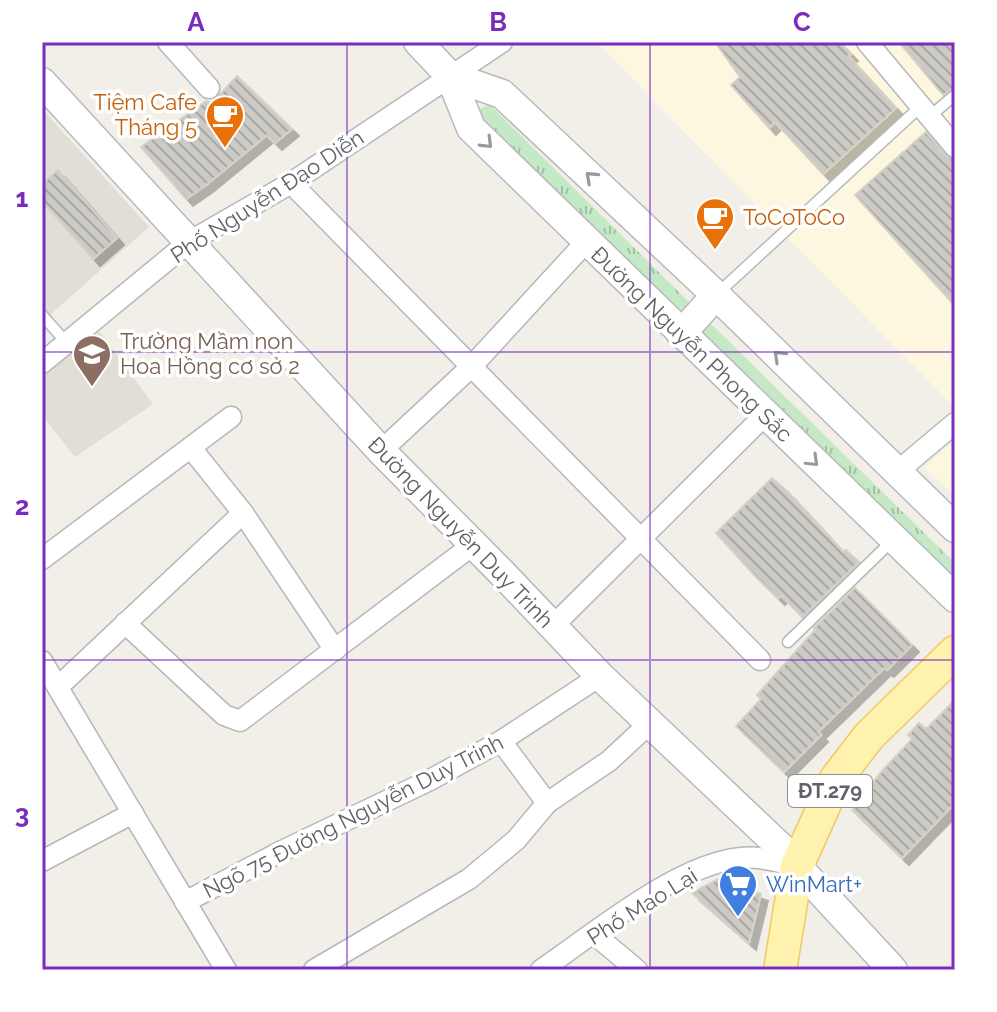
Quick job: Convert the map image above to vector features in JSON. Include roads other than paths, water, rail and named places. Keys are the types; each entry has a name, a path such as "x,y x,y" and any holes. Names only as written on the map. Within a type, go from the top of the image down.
{"main road":[{"name":"Đường Nguyễn Phong Sắc","path":"418,42 450,76 471,128 955,598"},
{"name":"Đường Nguyễn Phong Sắc","path":"450,76 502,94 716,295 955,528"},
{"name":"Đường Nguyễn Duy Trinh","path":"42,82 381,451 600,676 791,857 893,970"},
{"path":"681,334 716,295"},
{"name":"ĐT.279","path":"780,970 797,866 836,779 869,736 955,652"}],"street":[{"path":"168,42 209,88"},
{"name":"Phố Nguyễn Đạo Diễn","path":"42,363 189,242 291,183 502,42"},
{"path":"867,42 955,147"},
{"path":"291,183 760,660"},
{"path":"381,451 472,366 586,242"},
{"path":"553,626 765,415"},
{"path":"42,559 231,417"},
{"path":"898,471 955,423"},
{"path":"191,448 243,513 335,650"},
{"path":"58,687 243,513"},
{"path":"125,623 224,715 240,721 474,544"},
{"path":"42,661 226,970"},
{"name":"Ngõ 75 Đường Nguyễn Duy Trinh","path":"185,902 282,851 430,780 501,741 600,676"},
{"path":"314,970 469,879 516,840 547,803 609,761 650,723"},
{"path":"501,741 547,803"},
{"path":"42,861 133,813"},
{"name":"Phố Mao Lại","path":"541,970 673,882 709,865 742,858 767,859 797,866"},
{"path":"594,934 637,970"}],"lane":[{"path":"716,295 924,112 955,95"},
{"path":"42,315 66,342"},
{"path":"788,642 895,539"}],"place":[{"name":"Tiệm Cafe Tháng 5","path":"225,149"},
{"name":"ToCoToCo","path":"715,251"},
{"name":"Trường Mầm non Hoa Hồng cơ sở 2","path":"92,388"},
{"name":"WinMart+","path":"738,918"}]}
